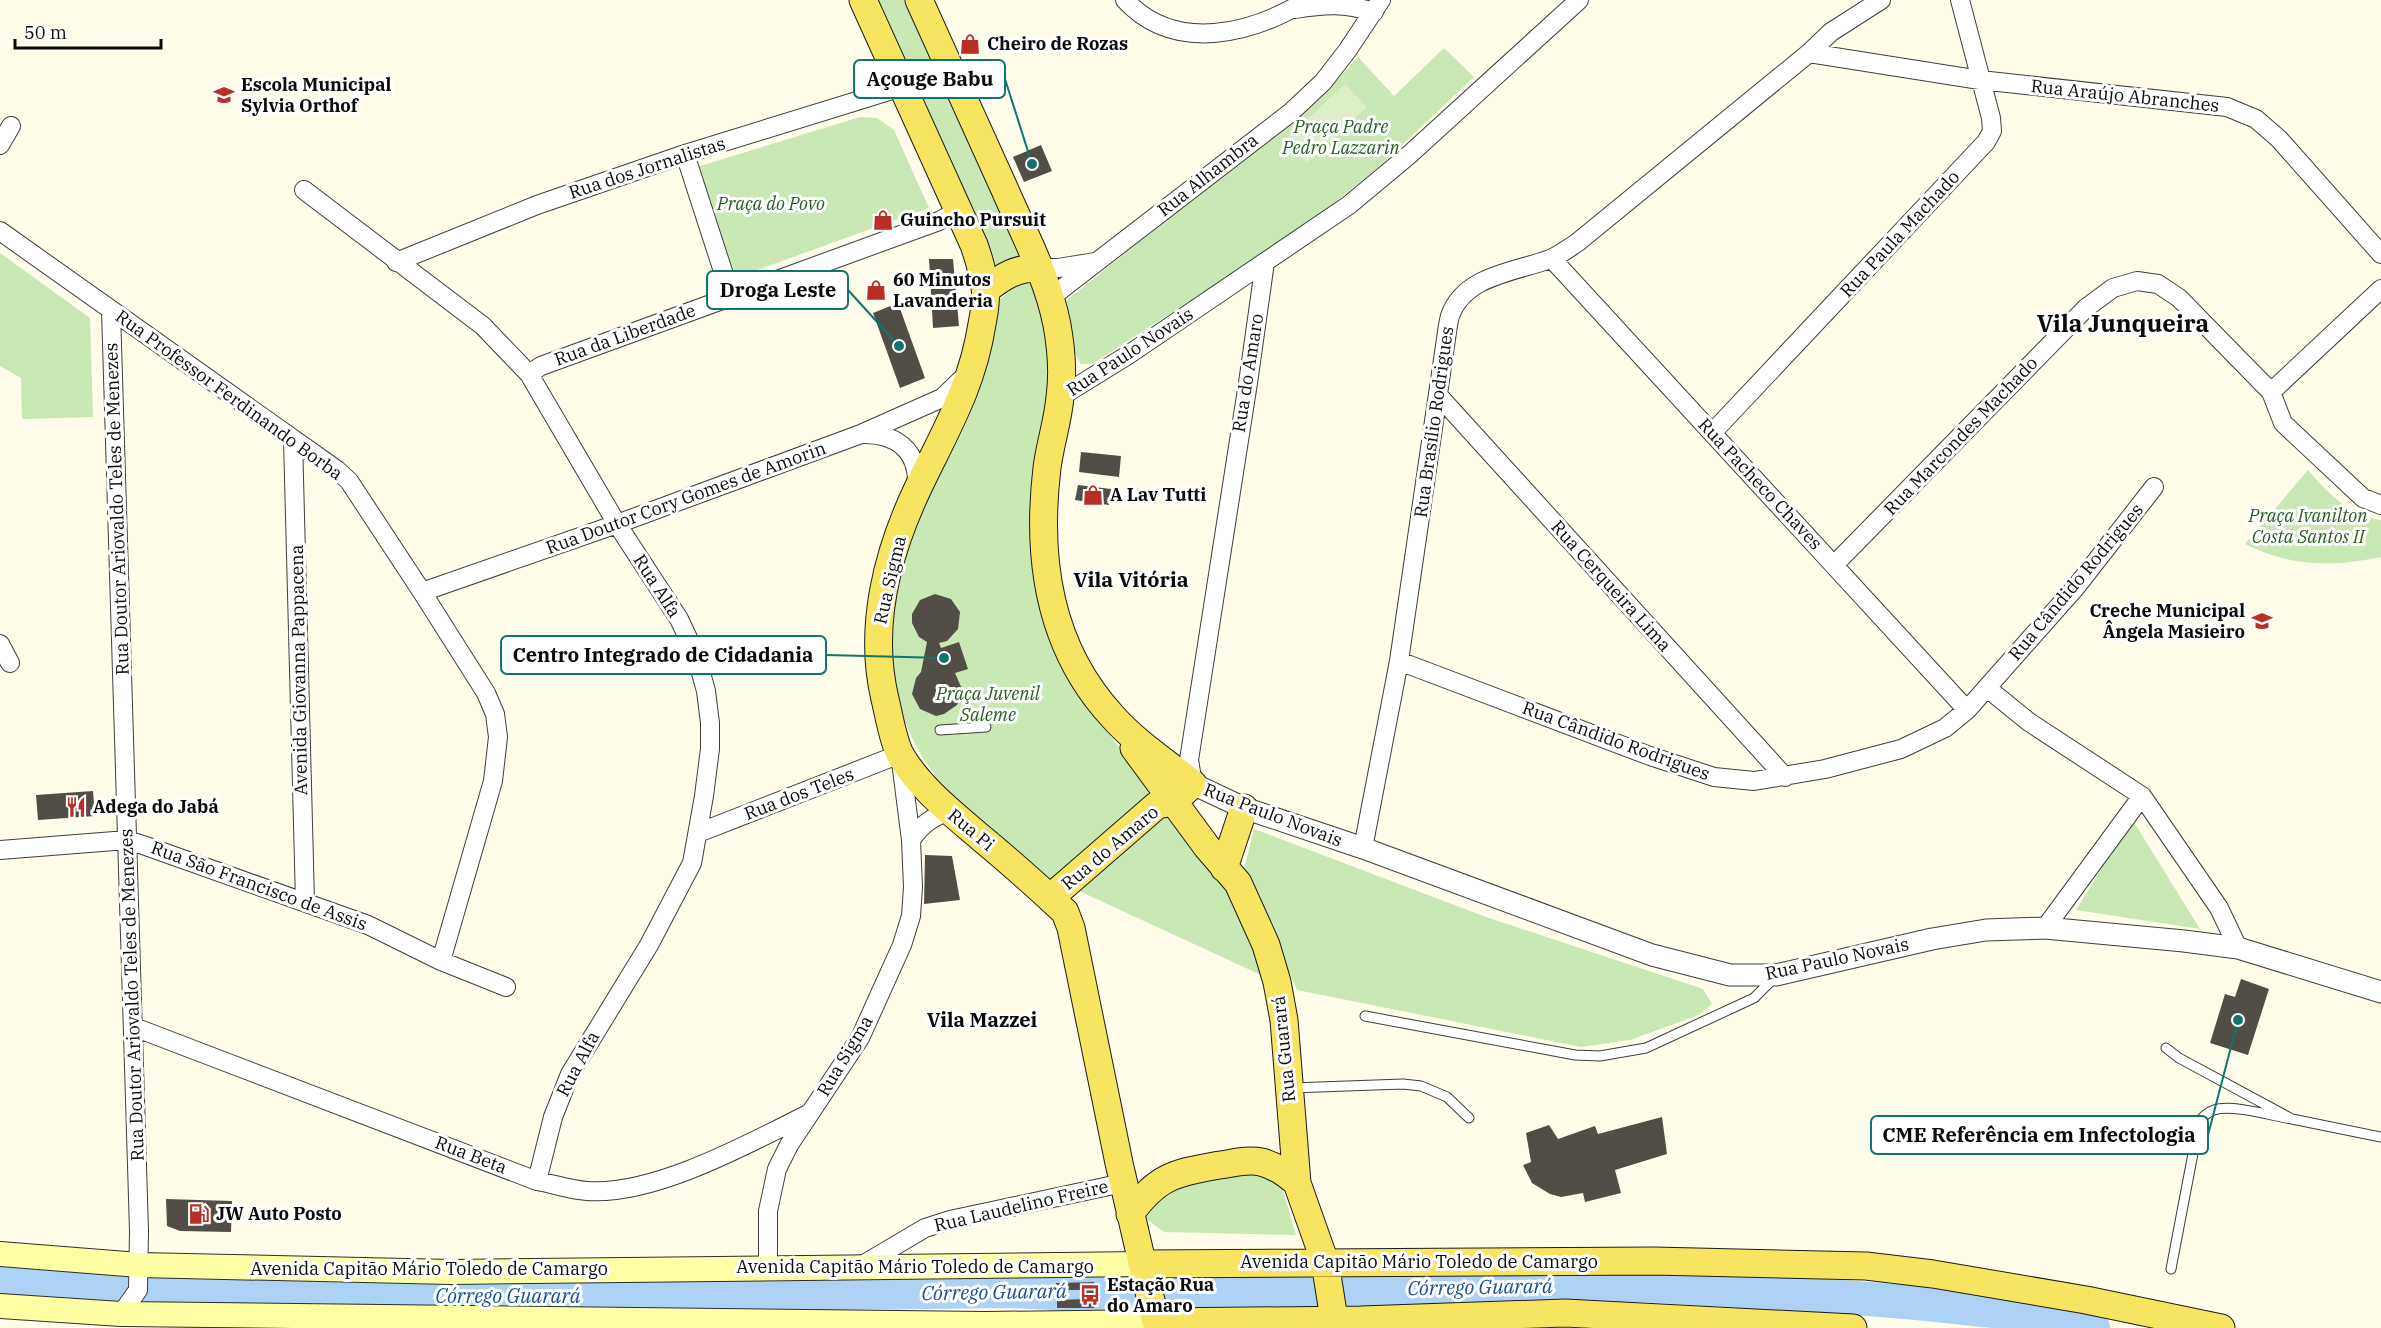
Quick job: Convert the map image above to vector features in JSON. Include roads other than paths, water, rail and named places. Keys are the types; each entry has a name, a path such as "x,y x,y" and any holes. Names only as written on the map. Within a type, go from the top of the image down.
{"main road":[{"name":"Rua Sigma","path":"863,0 981,265 986,290 980,340 973,367 960,405 917,490 901,530 889,568 879,614 877,644 880,678 900,754"},
{"path":"919,0 1039,268 1050,298 1057,327 1060,397"},
{"path":"986,290 1015,270 1039,268"},
{"name":"Rua Paulo Novais","path":"1060,397 1044,498 1045,565 1049,594 1070,658 1088,688 1111,715"},
{"name":"Rua Guarará","path":"1111,715 1183,793 1224,868 1238,883 1259,926 1272,962 1284,1020 1297,1183 1331,1298"},
{"name":"Rua Pi","path":"900,754 937,800 1050,898"},
{"name":"Rua do Amaro","path":"1151,1300 1130,1214 1071,928 1065,912 1050,898 1157,805 1183,793"},
{"path":"1224,868 1244,808"},
{"path":"1130,1214 1143,1196 1163,1180 1177,1173 1252,1160 1271,1165 1297,1183"},
{"name":"Avenida Capitão Mário Toledo de Camargo","path":"0,1254 139,1269 451,1272 858,1267 1151,1300 1331,1298 1853,1328"},
{"name":"Avenida Capitão Mário Toledo de Camargo","path":"0,1306 77,1316 126,1307 204,1322 974,1324 1151,1300 1331,1298 1654,1261 1866,1266 1933,1274 2074,1298 2221,1328"}],"street":[{"path":"1125,0 1145,18 1167,28 1193,34 1218,34 1291,10 1331,3 1378,6"},
{"path":"1291,10 1307,0"},
{"name":"Rua Paulo Novais","path":"1060,397 1128,355 1349,205 1579,0"},
{"name":"Rua Brasílio Rodrigues","path":"1362,848 1399,661 1450,316 1459,301 1476,285 1552,258 1594,229 1809,53 1831,32 1881,0"},
{"name":"Rua Paula Machado","path":"1712,433 1986,142 1992,131 1991,118 1960,0"},
{"name":"Rua Alhambra","path":"1050,298 1290,112 1323,82 1378,6"},
{"name":"Rua Araújo Abranches","path":"1809,53 1980,80 2227,107 2256,119 2279,139 2381,254"},
{"name":"Rua dos Jornalistas","path":"396,262 537,205 685,154 902,87"},
{"path":"0,145 11,126"},
{"path":"685,154 731,296"},
{"name":"Rua Alfa","path":"304,190 483,326 529,374 617,524 679,619 696,655 706,691 710,749 692,863 672,902 570,1074 561,1093 537,1181"},
{"name":"Rua da Liberdade","path":"529,374 541,366 939,221 958,211"},
{"name":"Rua Professor Ferdinando Borba","path":"0,231 337,470 349,481 486,693 495,714 498,737 493,781 441,961"},
{"name":"Rua Pacheco Chaves","path":"1552,258 1967,710"},
{"name":"Rua Alhambra","path":"1039,268 1058,268 1097,261"},
{"name":"Rua do Amaro","path":"1183,793 1248,383 1264,262"},
{"name":"Rua Marcondes Machado","path":"1834,566 2086,308 2113,288 2137,281 2158,284 2179,298 2271,392 2283,423 2363,498 2381,505"},
{"path":"2271,392 2381,289"},
{"name":"Rua Doutor Ariovaldo Teles de Menezes","path":"111,311 134,1027 139,1269 138,1290 126,1307"},
{"path":"861,434 942,398 956,387 973,367"},
{"name":"Rua Cerqueira Lima","path":"1438,395 1785,777"},
{"name":"Rua Doutor Cory Gomes de Amorin","path":"422,592 617,524 861,434 876,433 891,438 904,447 913,460 918,474 917,490"},
{"name":"Avenida Giovanna Pappacena","path":"293,439 305,901"},
{"name":"Rua Cândido Rodrigues","path":"1399,661 1650,756 1714,777 1754,782 1825,769 1901,749 1945,728 1967,710 2076,587 2154,487"},
{"path":"0,644 10,663"},
{"path":"1987,688 2029,722 2142,796 2219,908 2238,948"},
{"name":"Rua dos Teles","path":"698,833 900,754"},
{"name":"Rua Sigma","path":"768,1267 768,1211 771,1188 789,1145 860,1038 902,945 912,906 913,887 911,840 900,754"},
{"name":"Rua Paulo Novais","path":"1183,793 1244,808 1362,848 1652,955 1730,975 1776,975 1932,939 1986,930 2045,928 2238,948 2381,992"},
{"path":"2045,928 2142,796"},
{"path":"911,840 920,827 933,817 950,812"},
{"name":"Rua São Francisco de Assis","path":"0,850 127,840 368,925 441,961 506,987"},
{"name":"Rua Beta","path":"134,1027 537,1181 587,1191 613,1190 667,1178 759,1139 811,1113"},
{"name":"Rua Laudelino Freire","path":"858,1267 926,1228 950,1220 1124,1183"}],"lane":[{"path":"940,730 986,727"},
{"path":"1365,1016 1575,1055 1625,1054 1646,1048 1754,998 1776,975"},
{"path":"2166,1048 2179,1058 2292,1119"},
{"path":"1288,1089 1403,1084 1421,1086 1447,1097 1469,1118"},
{"path":"2171,1269 2199,1122 2205,1115 2216,1109 2229,1109 2381,1137"}],"waterway":[{"name":"Córrego Guarará","path":"0,1281 173,1294 521,1297 1009,1291 1074,1294 1640,1285 1917,1303 2002,1312 2093,1328"}],"place":[{"name":"Cheiro de Rozas","path":"970,44"},
{"name":"Escola Municipal Sylvia Orthof","path":"224,95"},
{"name":"Açouge Babu","path":"1032,164"},
{"name":"Guincho Pursuit","path":"883,220"},
{"name":"60 Minutos Lavanderia","path":"876,290"},
{"name":"Droga Leste","path":"899,346"},
{"name":"A Lav Tutti","path":"1093,495"},
{"name":"Creche Municipal Ângela Masieiro","path":"2262,621"},
{"name":"Centro Integrado de Cidadania","path":"944,658"},
{"name":"Adega do Jabá","path":"76,807"},
{"name":"CME Referência em Infectologia","path":"2238,1020"},
{"name":"JW Auto Posto","path":"199,1214"},
{"name":"Estação Rua do Amaro","path":"1090,1295"}],"district":[{"name":"Vila Junqueira","path":"2123,324"},
{"name":"Vila Vitória","path":"1131,580"},
{"name":"Vila Mazzei","path":"982,1020"}],"park label":[{"name":"Praça Padre Pedro Lazzarin","path":"1341,137"},
{"name":"Praça do Povo","path":"771,204"},
{"name":"Praça Ivanilton Costa Santos II","path":"2308,526"},
{"name":"Praça Juvenil Saleme","path":"988,704"}]}
